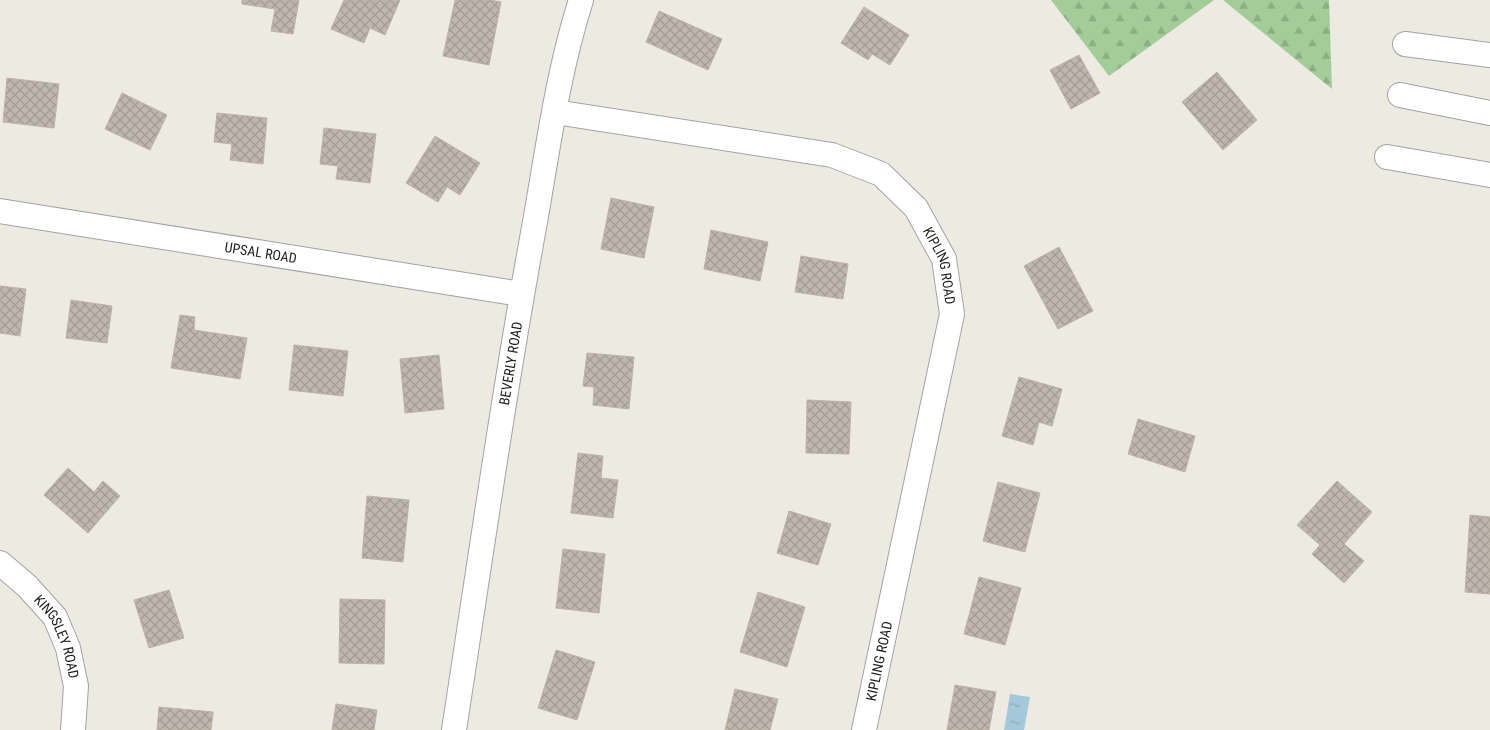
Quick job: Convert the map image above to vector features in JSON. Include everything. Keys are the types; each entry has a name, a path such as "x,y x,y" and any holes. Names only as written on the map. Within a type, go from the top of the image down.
{"street":[{"name":"BEVERLY ROAD","path":"454,730 521,294 572,27 581,0"},
{"path":"1405,44 1490,55"},
{"path":"1400,94 1490,113"},
{"name":"KIPLING ROAD","path":"555,112 832,155 881,174 916,208 944,259 952,314 864,730"},
{"path":"1387,157 1490,175"},
{"name":"UPSAL ROAD","path":"0,211 521,294"},
{"name":"KINGSLEY ROAD","path":"0,563 27,586 55,617 68,648 76,686 73,730"}],"green space":[{"path":"1051,0 1214,0 1109,76"},
{"path":"1223,0 1329,0 1332,89"}],"water":[{"path":"1010,694 1030,697 1024,730 1004,730"}],"building":[{"path":"242,0 299,0 293,34 271,31 275,9 242,4"},
{"path":"344,0 400,0 385,35 370,28 364,43 331,29"},
{"path":"455,0 491,0 501,2 489,65 443,56"},
{"path":"864,7 909,35 890,65 872,54 868,60 841,43"},
{"path":"659,11 722,39 708,70 646,42"},
{"path":"1079,55 1100,93 1071,109 1050,70"},
{"path":"1217,72 1257,120 1223,150 1182,102"},
{"path":"7,78 59,84 54,128 3,122"},
{"path":"122,93 167,115 150,150 105,129"},
{"path":"217,113 267,118 263,164 230,160 232,144 214,142"},
{"path":"324,128 376,134 370,183 336,179 338,166 320,164"},
{"path":"435,136 480,163 460,195 447,187 438,202 406,183"},
{"path":"611,198 654,207 644,258 601,249"},
{"path":"711,230 768,242 760,281 704,269"},
{"path":"1059,247 1093,311 1058,329 1024,266"},
{"path":"801,256 848,264 843,299 795,292"},
{"path":"0,286 26,289 20,336 0,333"},
{"path":"71,300 112,306 107,343 66,338"},
{"path":"180,315 195,317 194,330 247,338 240,379 171,368"},
{"path":"294,345 348,351 343,396 289,390"},
{"path":"587,353 634,357 629,409 593,405 594,387 583,386"},
{"path":"439,355 444,409 405,413 400,359"},
{"path":"1019,377 1062,389 1052,426 1039,422 1033,445 1002,436"},
{"path":"807,400 851,402 849,454 806,453"},
{"path":"1138,419 1195,436 1185,472 1128,454"},
{"path":"578,453 603,456 601,478 618,480 613,518 571,513"},
{"path":"68,468 94,492 103,481 120,496 88,533 44,495"},
{"path":"1337,481 1372,512 1344,544 1364,561 1344,583 1312,554 1320,545 1297,525"},
{"path":"998,482 1040,493 1025,552 983,541"},
{"path":"367,496 409,500 403,562 362,558"},
{"path":"789,511 831,524 818,565 777,553"},
{"path":"1470,515 1490,517 1490,594 1465,592"},
{"path":"563,549 605,554 599,613 556,608"},
{"path":"979,577 1021,588 1005,645 964,634"},
{"path":"169,590 184,638 149,648 134,600"},
{"path":"758,592 805,607 787,667 740,652"},
{"path":"340,599 385,600 384,664 339,663"},
{"path":"556,650 595,662 577,720 538,708"},
{"path":"955,685 996,692 989,730 947,730"},
{"path":"735,689 778,699 770,730 725,730"},
{"path":"336,704 377,710 374,730 332,730"},
{"path":"159,707 213,712 211,730 157,730"}]}
